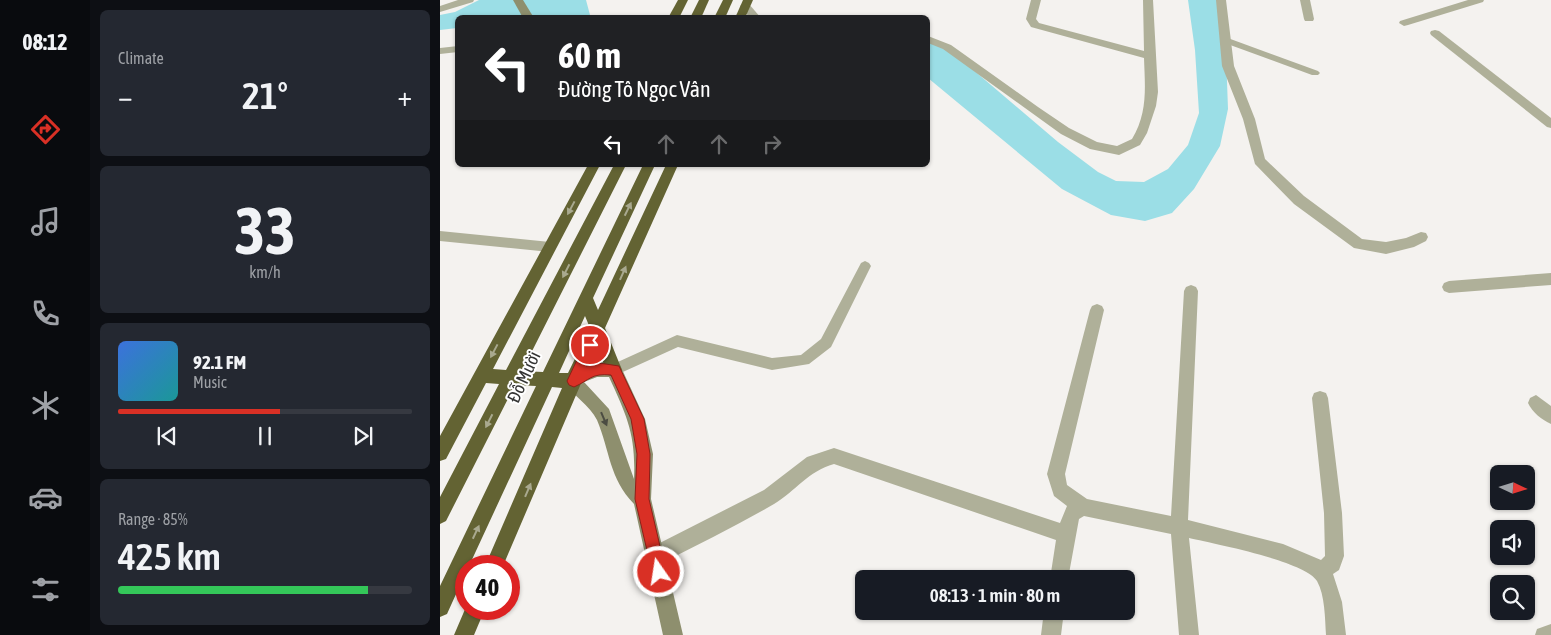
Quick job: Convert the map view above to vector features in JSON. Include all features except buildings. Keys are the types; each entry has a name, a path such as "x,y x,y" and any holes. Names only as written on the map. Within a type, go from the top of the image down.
{"highway":[{"path":"675,15 683,0"},
{"path":"696,15 704,0"},
{"path":"721,15 728,0"},
{"path":"741,15 747,3"},
{"name":"Đỗ Mười","path":"440,452 593,167"},
{"name":"Đỗ Mười","path":"440,515 619,167"},
{"name":"Đỗ Mười","path":"440,607 546,379 648,167"},
{"path":"499,555 574,381 671,167"},
{"path":"586,298 599,327 614,370"},
{"path":"480,376 574,381"},
{"path":"464,635 470,620"}],"street":[{"path":"440,9 470,0"},
{"path":"518,0 527,15"},
{"path":"1036,0 1031,19 1032,24 1150,56"},
{"path":"930,40 946,46 1014,97 1086,143 1107,150 1124,150 1136,143 1144,126 1152,95 1148,0"},
{"path":"1221,0 1228,66 1249,119 1260,161 1299,200 1360,244 1386,248 1409,243 1421,238"},
{"path":"1305,0 1308,19"},
{"path":"1404,23 1479,0"},
{"path":"747,3 754,15"},
{"path":"1435,33 1551,124"},
{"path":"1449,287 1551,279"},
{"path":"1189,635 1179,526 1191,291"},
{"path":"1097,310 1056,474 1060,490 1083,507 1179,526 1302,559 1322,572 1334,608 1336,635"},
{"path":"642,499 628,485 619,464 603,414 574,381 588,371 599,368 614,370 638,419 644,454 642,499 673,635"},
{"path":"1320,398 1333,514 1335,556 1332,563 1322,572"},
{"path":"1536,403 1551,416"},
{"path":"655,556 741,513 773,494 806,466 820,459 834,456 1066,534"},
{"path":"1060,570 1066,534 1072,513 1083,507"},
{"path":"1051,635 1053,620"}],"lane":[{"path":"1225,40 1316,73"},
{"path":"440,51 455,49"},
{"path":"440,236 550,247"},
{"path":"614,370 677,341 772,364 804,360 826,344 865,266"},
{"path":"1543,635 1551,632"}],"water":[{"path":"479,0 586,0 590,15 455,15 455,28 440,30 440,15 455,12"},
{"path":"1188,0 1220,0 1226,54 1228,109 1220,146 1194,189 1172,213 1145,221 1111,215 1062,189 930,80 930,41 951,51 1058,142 1098,172 1116,181 1144,182 1168,169 1188,145 1199,113 1195,50"}],"route":[{"path":"590,345 574,381 588,371 599,368 614,370 638,419 644,454 642,499 659,572"}]}
